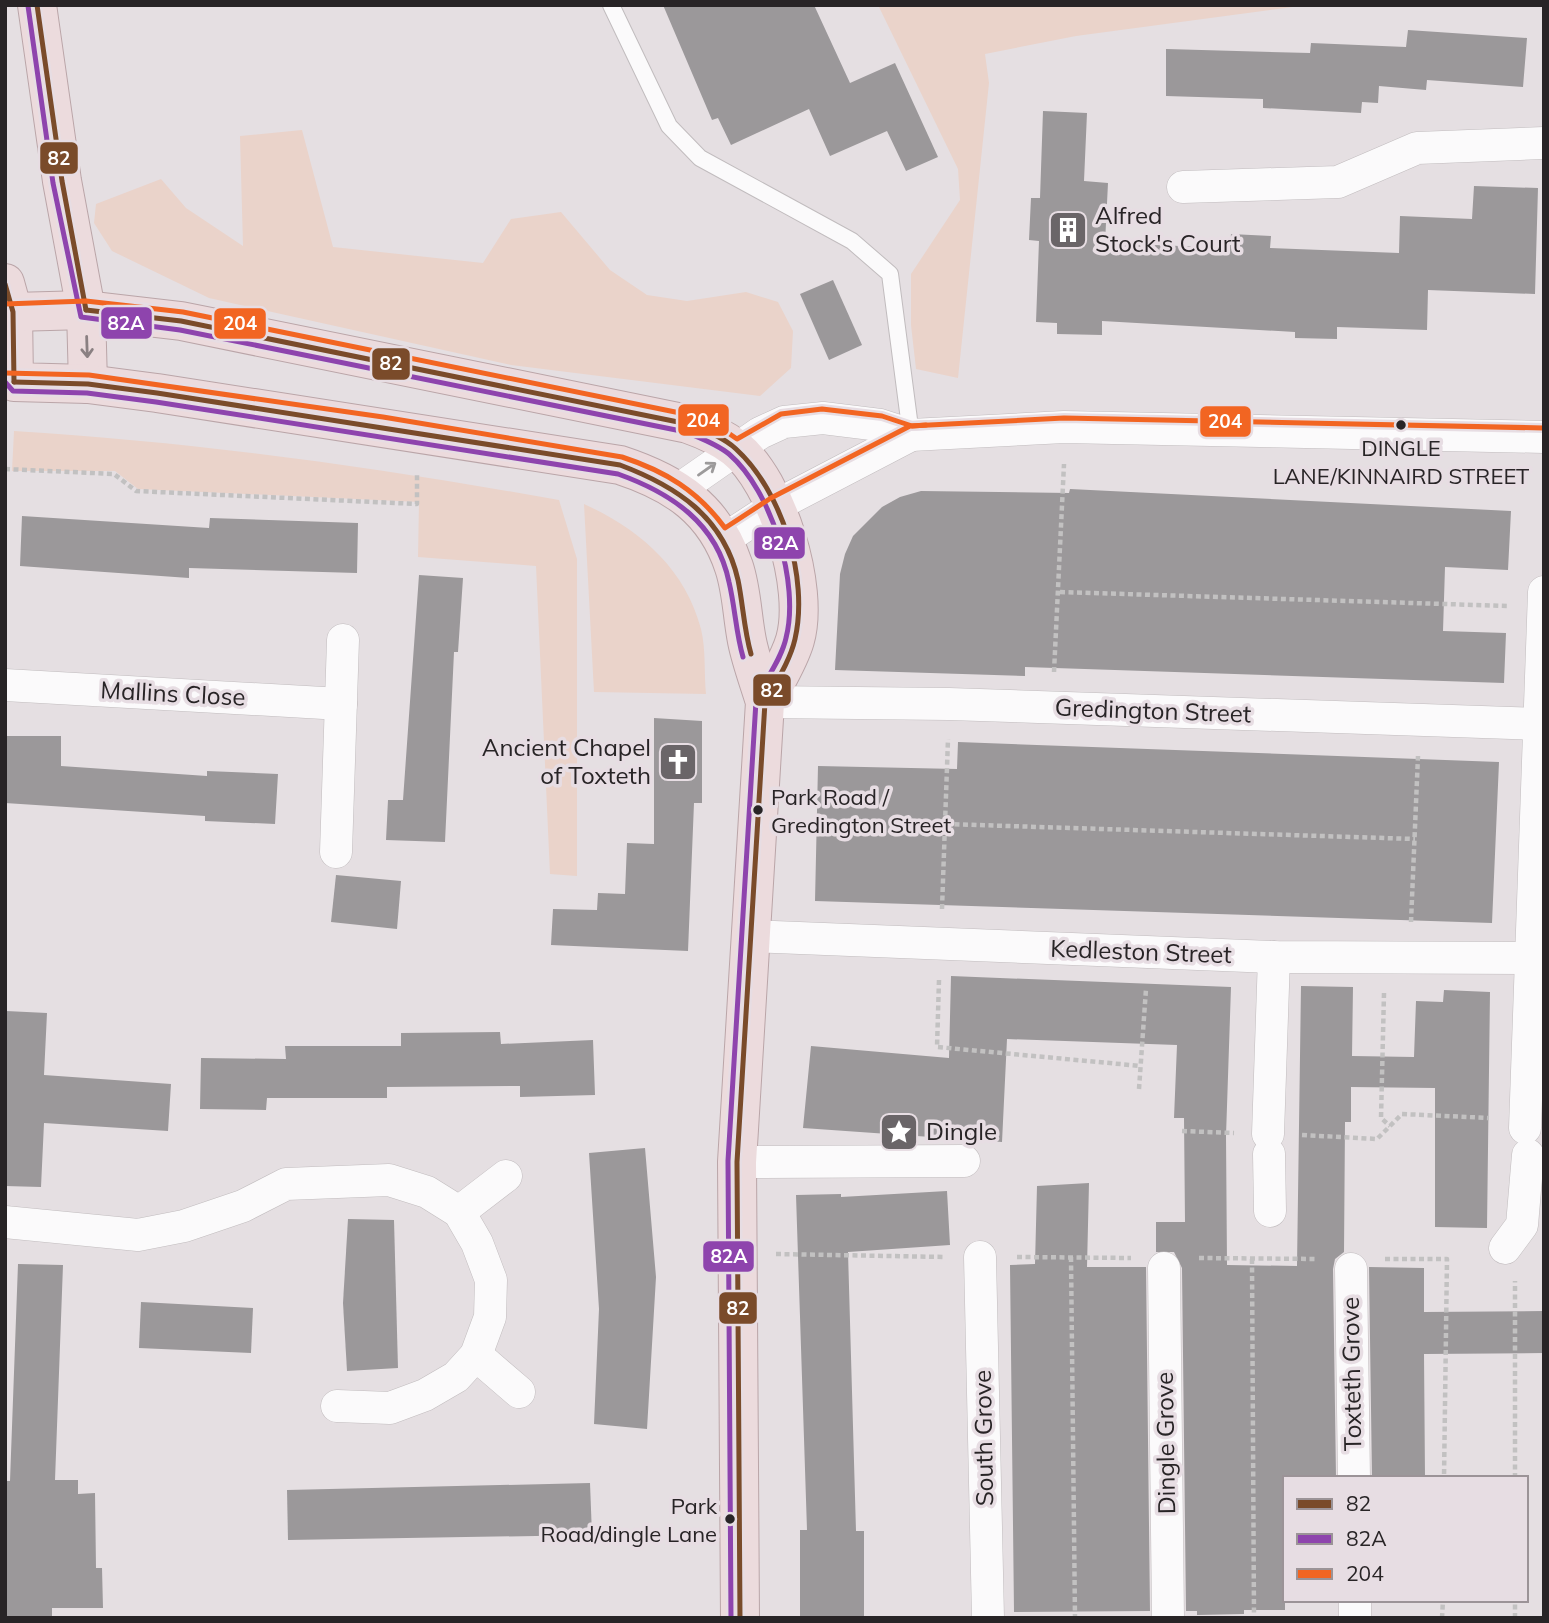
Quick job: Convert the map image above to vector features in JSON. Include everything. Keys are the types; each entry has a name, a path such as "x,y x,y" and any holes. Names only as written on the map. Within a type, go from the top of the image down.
{"highway":[{"path":"37,5 62,181 86,310 88,384"},
{"path":"740,1618 737,1162 765,702 746,640 735,568 723,541 700,508 678,490 658,477 620,465 382,426 88,384 15,382 9,298 181,321 688,424 713,434 737,449 761,477 790,547 797,585 796,639 765,702"}],"street":[{"path":"1183,187 1338,183 1417,149 1544,143"},
{"path":"678,490 737,449 784,422 823,418 880,425 911,435 1064,427 1544,437"},
{"path":"723,541 775,506 911,435"},
{"path":"1514,1248 1526,1134 1544,592"},
{"path":"335,852 344,640"},
{"name":"Mallins Close","path":"5,685 341,704"},
{"name":"Gredington Street","path":"765,702 1050,707 1540,724"},
{"name":"Kedleston Street","path":"751,936 1274,957 1531,958"},
{"path":"1270,1211 1268,1144 1274,957"},
{"path":"737,1162 964,1161"},
{"path":"459,1212 506,1176"},
{"path":"5,1222 138,1235 184,1226 243,1206 286,1185 338,1180 389,1180 427,1192 459,1212 477,1243 491,1280 490,1317 476,1355 456,1377 425,1395 390,1408 337,1406"},
{"name":"South Grove","path":"980,1257 988,1618"},
{"name":"Toxteth Grove","path":"1350,1262 1354,1476"},
{"name":"Dingle Grove","path":"1152,1263 1168,1618"},
{"path":"476,1355 519,1392"}],"lane":[{"path":"611,5 669,127 692,150 701,158 852,241 891,274 911,435"}],"path":[{"path":"1050,707 1065,497 1064,427"},
{"path":"5,469 114,474 136,491 417,504 416,464"},
{"path":"1060,592 1543,607"},
{"path":"1390,1126 1381,1118 1398,957 1415,839 1420,720"},
{"path":"946,824 1415,839"},
{"path":"1139,1089 1148,952"},
{"path":"1182,1131 1268,1144 1377,1139 1402,1114 1526,1134"},
{"path":"1514,1248 1515,1476"},
{"path":"736,1253 1071,1257 1152,1263"},
{"path":"1071,1257 1075,1618"},
{"path":"1197,1258 1350,1262 1447,1259 1444,1476"},
{"path":"1252,1259 1254,1618"}],"shaded area":[{"path":"878,5 1308,5 1076,36 985,54 989,83 958,378 916,369 911,325 911,274 960,200 958,169"},
{"path":"302,130 333,247 483,263 511,219 561,212 610,270 647,295 687,301 746,292 778,302 793,331 791,368 760,396 511,365 209,298 112,251 94,223 96,204 161,179 186,208 243,246 240,136"},
{"path":"14,431 220,449 424,477 559,500 577,559 577,876 550,874 536,566 418,557 419,502 138,489 115,471 12,471"},
{"path":"584,504 641,538 657,553 684,587 701,629 706,694 594,692"}],"building":[{"path":"663,5 814,5 850,83 895,63 938,157 906,171 887,131 830,156 809,109 731,145 718,118 712,120"},
{"path":"1408,30 1527,38 1523,87 1427,80 1426,90 1379,86 1378,103 1362,102 1361,113 1263,108 1263,99 1166,96 1166,49 1310,53 1311,43 1406,47"},
{"name":"Alfred Stock's Court","path":"1043,111 1087,113 1084,181 1108,183 1105,243 1230,248 1231,234 1271,236 1270,248 1399,253 1400,216 1472,219 1474,186 1538,188 1535,294 1428,290 1427,330 1337,327 1337,339 1295,338 1295,332 1102,321 1102,335 1057,334 1057,323 1036,322 1039,241 1029,240 1031,198 1040,198"},
{"path":"833,280 862,345 829,360 800,294"},
{"path":"1070,489 1511,511 1508,570 1445,567 1443,631 1506,633 1504,683 1025,667 1025,676 835,670 840,574 845,554 853,536 882,507 900,497 921,491 1069,493"},
{"path":"22,516 209,528 210,518 358,523 357,573 189,568 189,578 20,566"},
{"path":"419,575 463,578 458,652 454,652 445,842 386,840 388,800 403,800"},
{"path":"654,718 702,721 702,803 694,803 688,951 551,945 553,909 597,910 598,893 625,894 627,843 654,844"},
{"path":"5,736 61,736 61,766 207,776 207,771 278,774 275,824 205,821 205,816 5,803"},
{"path":"958,742 1499,762 1492,923 815,901 818,766 957,769"},
{"path":"336,875 401,881 397,929 331,922"},
{"path":"951,976 1231,987 1226,1136 1227,1265 1297,1266 1301,986 1353,987 1352,1056 1414,1057 1416,1001 1443,1002 1444,990 1490,992 1487,1228 1435,1227 1435,1088 1351,1087 1351,1122 1345,1122 1344,1252 1335,1259 1333,1269 1336,1476 1283,1476 1285,1610 1244,1610 1244,1614 1197,1615 1197,1611 1186,1611 1182,1268 1174,1252 1156,1252 1156,1222 1185,1222 1184,1118 1174,1118 1177,1045 1007,1039 1002,1142 803,1128 811,1046 949,1058"},
{"path":"6,1011 47,1013 44,1075 171,1084 168,1131 44,1123 41,1187 5,1186"},
{"path":"500,1032 501,1044 593,1040 595,1095 520,1097 520,1086 387,1087 387,1098 267,1098 266,1110 200,1109 201,1058 286,1059 285,1046 401,1046 401,1033"},
{"path":"645,1148 656,1277 647,1429 594,1424 599,1309 589,1153"},
{"path":"1089,1183 1087,1267 1146,1267 1150,1611 1014,1612 1010,1265 1035,1264 1037,1186"},
{"path":"947,1191 950,1245 848,1252 856,1531 864,1531 864,1618 800,1618 800,1530 807,1530 796,1195 841,1194 841,1197"},
{"path":"348,1219 394,1220 398,1368 347,1371 343,1303"},
{"path":"18,1264 63,1265 55,1480 78,1480 78,1494 95,1493 96,1568 102,1568 103,1608 52,1608 52,1618 5,1618 5,1481 10,1481"},
{"path":"1369,1267 1424,1268 1424,1312 1544,1311 1544,1353 1424,1354 1425,1476 1372,1476"},
{"path":"141,1302 253,1308 251,1353 139,1348"},
{"path":"590,1483 592,1535 288,1540 287,1490"}],"transit line":[{"name":"82","path":"37,5 62,181 86,310"},
{"name":"82A","path":"28,6 53,183 81,317 180,330 686,432 729,454 744,470 770,514 785,566 789,616 784,646 756,701 728,1161 731,1618"},
{"name":"82","path":"5,284 13,312 14,382"},
{"name":"204","path":"5,304 86,301 183,312 690,415 718,426 737,439 781,414 822,409 882,416 912,426 926,425"},
{"name":"82","path":"86,310 181,321 688,424 720,437 736,449 767,488 779,511 795,563 798,615 790,655 765,702 737,1162 740,1618"},
{"name":"204","path":"5,373 89,375 383,417 622,457 680,484 704,503 725,528 771,498 910,426 1064,418 1544,428"},
{"name":"82A","path":"5,382 13,391 87,393 156,402 618,474 673,501 703,527 714,543 729,582 743,657"},
{"name":"82","path":"14,382 88,384 157,393 620,465 641,473 678,494 695,507 722,538 738,580 751,654"}],"place":[{"name":"Alfred Stock's Court","path":"1068,230"},
{"name":"DINGLE LANE/KINNAIRD STREET","path":"1401,425"},
{"name":"Ancient Chapel of Toxteth","path":"678,762"},
{"name":"Park Road / Gredington Street","path":"758,810"},
{"name":"Dingle","path":"899,1132"},
{"name":"Park Road/dingle Lane","path":"730,1519"}]}
